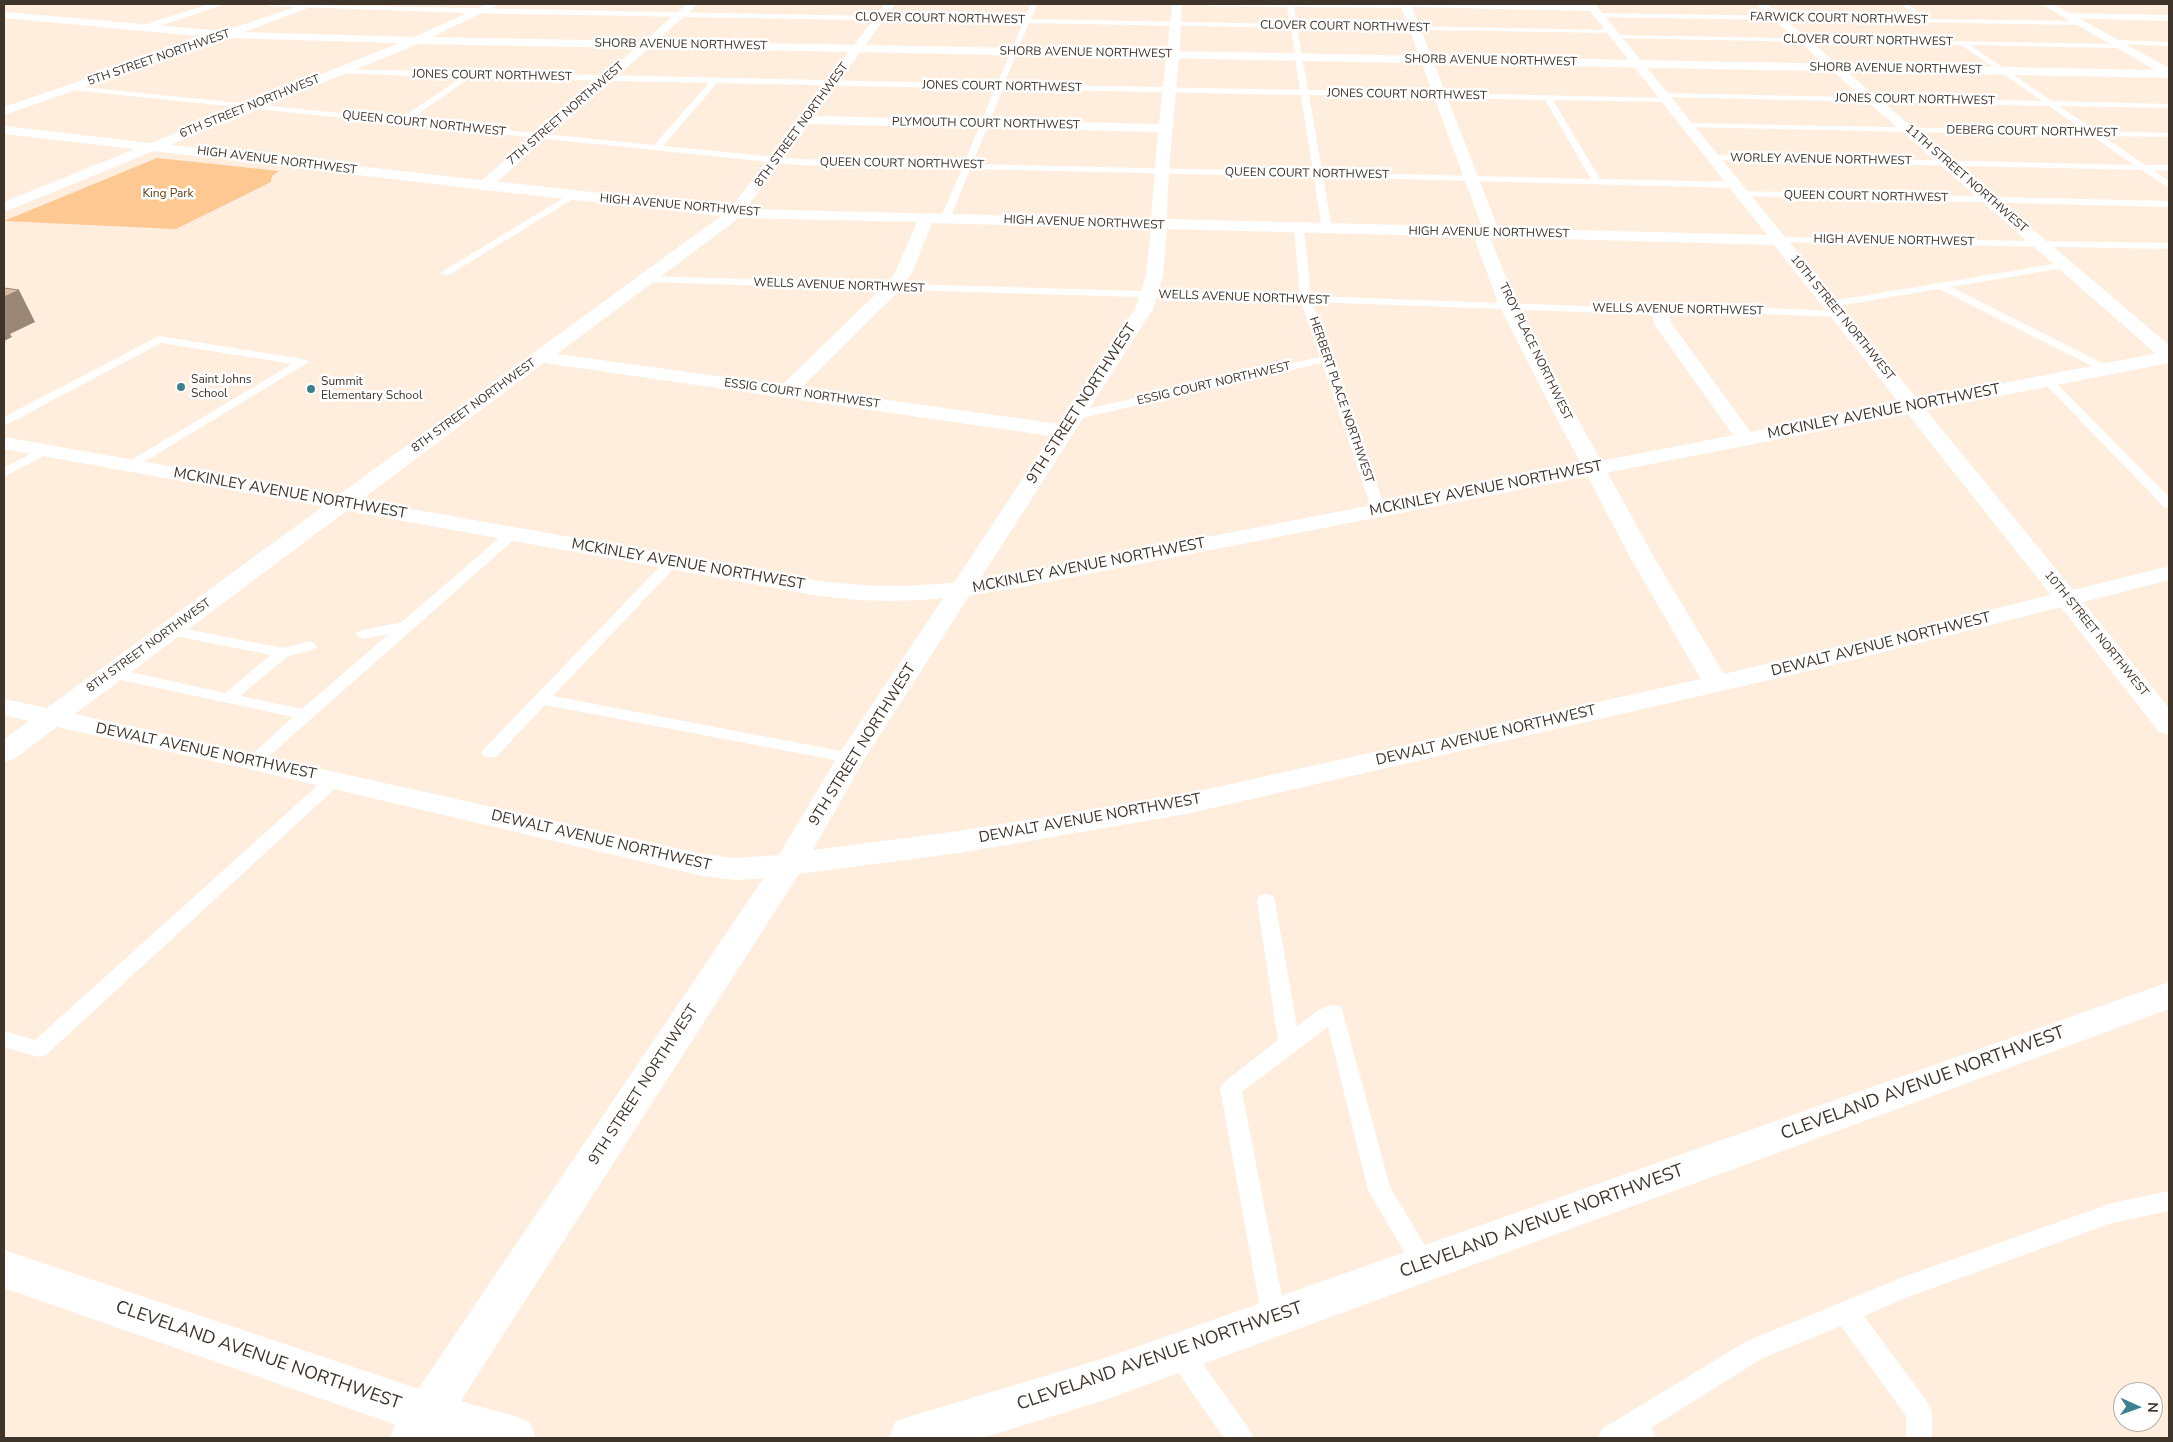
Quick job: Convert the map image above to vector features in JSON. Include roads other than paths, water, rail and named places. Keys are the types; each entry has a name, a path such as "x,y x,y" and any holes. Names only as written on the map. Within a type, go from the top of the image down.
{"street":[{"path":"146,27 220,4"},
{"name":"6TH STREET NORTHWEST","path":"4,207 414,40 495,4"},
{"name":"7TH STREET NORTHWEST","path":"484,185 693,4"},
{"name":"8TH STREET NORTHWEST","path":"4,753 736,214 890,4"},
{"name":"9TH STREET NORTHWEST","path":"420,1426 790,863 851,758 1144,309 1151,295 1156,275 1161,171 1167,128 1177,4"},
{"name":"11TH STREET NORTHWEST","path":"1761,4 2042,244 2169,356"},
{"path":"2046,4 2169,74"},
{"name":"5TH STREET NORTHWEST","path":"4,111 309,5"},
{"name":"FARWICK COURT NORTHWEST","path":"1405,5 1593,9"},
{"name":"TROY PLACE NORTHWEST","path":"1405,5 1491,226 1483,240 1508,305 1643,559 1717,684"},
{"name":"10TH STREET NORTHWEST","path":"1593,9 1915,407 2169,726"},
{"path":"22,29 85,10"},
{"name":"SHORB AVENUE NORTHWEST","path":"4,15 57,18 226,35 2169,74"},
{"path":"2068,16 2169,18"},
{"name":"PLYMOUTH COURT NORTHWEST","path":"805,120 1167,128"},
{"name":"HIGH AVENUE NORTHWEST","path":"4,130 736,214 1779,240"},
{"path":"786,392 893,287 903,273 926,218"},
{"path":"1661,312 1663,324 1745,438"},
{"name":"MCKINLEY AVENUE NORTHWEST","path":"4,443 671,563 821,588 902,595 961,590 1745,438 1915,407 2169,356"},
{"name":"ESSIG COURT NORTHWEST","path":"541,357 786,392 1068,424"},
{"name":"DEWALT AVENUE NORTHWEST","path":"4,707 253,761 703,866 734,869 959,842 1186,804 1717,684 2169,573"},
{"name":"CLEVELAND AVENUE NORTHWEST","path":"911,1438 1105,1379 2169,995"},
{"name":"CLEVELAND AVENUE NORTHWEST","path":"4,1269 420,1426 514,1438"}],"lane":[{"name":"CLOVER COURT NORTHWEST","path":"269,4 478,11 1414,28 1803,40 2169,44"},
{"path":"945,219 1016,52 1034,4"},
{"name":"FARWICK COURT NORTHWEST","path":"1208,4 1405,5"},
{"path":"1290,4 1327,230"},
{"path":"1903,4 2169,185"},
{"name":"FARWICK COURT NORTHWEST","path":"1593,9 1778,18 2080,23"},
{"name":"JONES COURT NORTHWEST","path":"339,71 366,74 1440,96 1872,99 2169,106"},
{"path":"402,121 468,76"},
{"path":"656,148 715,80"},
{"name":"QUEEN COURT NORTHWEST","path":"72,88 776,161 1597,180 1739,189 1990,200 2169,204"},
{"path":"1548,98 1597,180"},
{"name":"DEBERG COURT NORTHWEST","path":"1686,125 2169,135"},
{"name":"WORLEY AVENUE NORTHWEST","path":"1713,158 2169,168"},
{"path":"445,273 573,196"},
{"name":"HERBERT PLACE NORTHWEST","path":"1299,229 1306,300 1379,510"},
{"name":"HIGH AVENUE NORTHWEST","path":"1779,240 2169,246"},
{"name":"WELLS AVENUE NORTHWEST","path":"647,279 1508,305 1661,312 1692,308 1836,309 1939,285 2066,265"},
{"path":"1939,285 2106,369"},
{"path":"4,422 159,339 303,362 132,465"},
{"name":"ESSIG COURT NORTHWEST","path":"1068,424 1326,359"},
{"path":"2048,380 2169,504"},
{"path":"4,473 45,450"},
{"path":"253,761 512,534"},
{"path":"490,753 671,563"},
{"path":"364,634 408,625"},
{"path":"170,631 283,652 310,646"},
{"path":"228,698 283,652"},
{"path":"112,673 306,715"},
{"path":"542,700 851,758"},
{"path":"4,1039 39,1049 334,780"},
{"path":"1266,901 1289,1043"},
{"path":"1274,1318 1231,1088 1289,1043 1334,1012 1379,1190 1424,1264"},
{"path":"1611,1438 1638,1431 1754,1350 1903,1288 2103,1217 2169,1200"},
{"path":"1846,1312 1919,1412 1919,1438"},
{"path":"1179,1352 1240,1438"}],"place":[{"name":"Saint Johns School","path":"181,387"},
{"name":"Summit Elementary School","path":"311,389"}],"park label":[{"name":"King Park","path":"168,194"}]}
